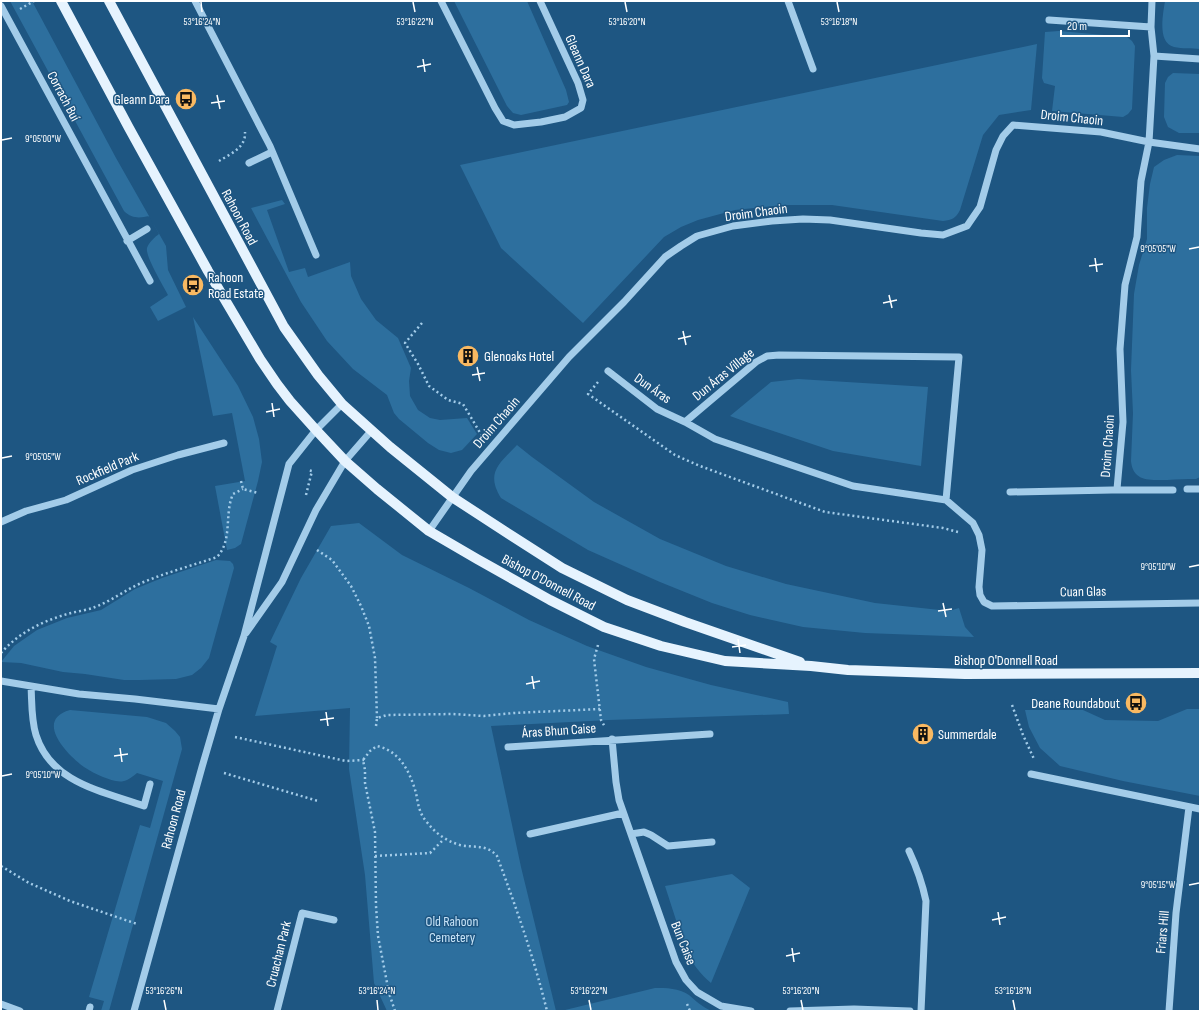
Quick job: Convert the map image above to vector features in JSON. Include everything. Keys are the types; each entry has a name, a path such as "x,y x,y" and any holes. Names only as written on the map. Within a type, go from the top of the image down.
{"main road":[{"path":"61,1 200,257 256,352 290,401 316,430"},
{"name":"Rahoon Road","path":"109,1 284,327 318,375 342,404"},
{"name":"Bishop O'Donnell Road","path":"342,404 390,447 452,497 562,568 627,600 811,666"},
{"name":"Bishop O'Donnell Road","path":"316,430 345,460 377,489 429,531 550,600 604,627 661,646 725,661 811,666 876,672 965,674 1200,673"}],"street":[{"path":"195,1 272,152 316,255"},
{"name":"Gleann Dara","path":"441,1 495,108 503,121 514,125 541,122 565,117 581,108 583,100 578,83 540,1"},
{"path":"788,1 813,68"},
{"name":"Droim Chaoin","path":"1117,490 1123,422 1120,349 1125,285 1137,237 1141,181 1149,142 1154,56 1151,27 1152,1"},
{"name":"Corrach Buí","path":"1,6 150,281"},
{"path":"1049,20 1151,27"},
{"path":"1154,56 1200,59"},
{"name":"Droim Chaoin","path":"429,531 471,471 569,357 624,302 665,257 697,236 733,226 803,219 830,220 943,235 967,226 980,208 996,150 1003,136 1013,124 1101,132 1149,142 1200,149"},
{"path":"249,163 272,152"},
{"path":"127,241 147,229"},
{"name":"Dun Áras Village","path":"685,422 756,362 767,356 959,357 946,500"},
{"name":"Dun Áras","path":"608,371 656,408 685,422"},
{"name":"Rahoon Road","path":"134,1011 219,709 244,636 289,464 316,430 342,404"},
{"path":"685,422 715,439 853,486 946,500"},
{"name":"Rahoon Road","path":"244,636 282,582 316,510 345,460 372,430"},
{"name":"Rockfield Park","path":"1,522 26,511 66,500 132,470 178,455 224,443"},
{"path":"1187,489 1200,489"},
{"name":"Droim Chaoin","path":"1010,492 1173,490"},
{"name":"Cuan Glas","path":"946,500 973,523 979,535 982,550 979,587 980,595 984,602 992,606 1200,603"},
{"path":"1,681 80,694 219,709"},
{"path":"31,686 33,719 36,734 47,757 63,774 79,784 144,806 150,784"},
{"name":"Áras Bhun Caise","path":"508,747 612,739 710,734"},
{"name":"Áras Bhun Caise","path":"612,739 619,800 634,844"},
{"path":"1031,774 1200,809"},
{"name":"Friars Hill","path":"1169,1011 1176,913 1189,807"},
{"path":"530,834 623,813"},
{"path":"631,834 644,832 668,846 712,842"},
{"name":"Bun Caise","path":"634,844 676,962 686,980 697,992 721,1006 751,1011"},
{"path":"909,851 919,872 926,901 921,1011"},
{"name":"Cruachan Park","path":"277,1011 302,913 334,920"},
{"path":"1,1004 20,1011"},
{"path":"790,1011 854,1009 910,1011"}],"path":[{"path":"219,161 243,143 245,130 240,122 254,115"},
{"path":"422,323 406,343 429,386 448,400 463,404 482,437"},
{"path":"608,371 588,394 675,456 825,512 943,528 962,534"},
{"path":"306,496 312,471 308,470"},
{"path":"240,480 243,488"},
{"path":"1,654 20,634 50,620 73,612 95,608 153,578 217,557 223,551 232,494 243,488 258,493"},
{"path":"317,550 332,560 351,586 369,626 375,658 376,726"},
{"path":"598,645 594,659 601,720 612,739"},
{"path":"1012,705 1033,757 1046,777"},
{"path":"377,718 387,715 453,714 484,716 600,709"},
{"path":"235,738 346,761 364,760"},
{"path":"395,1011 389,993 378,936 375,832 365,783 364,760 370,751 377,746 394,753 403,762 410,776 420,812 432,829 444,839 462,845 486,848 493,851 497,856 516,905 547,1011"},
{"path":"224,773 318,801"},
{"path":"375,856 430,853 444,839"},
{"path":"1,866 29,883 70,901 137,924"}],"green space":[{"path":"10,1 32,1 116,158 149,216 136,217 127,214 124,211"},
{"path":"454,1 527,1 566,90 569,102 567,105 521,115 513,113 507,106"},
{"path":"1165,1 1200,1 1200,49 1174,47 1165,40 1162,27"},
{"path":"1059,31 1127,37 1132,41 1135,46 1132,109 1128,114 1123,117 1052,111 1055,86 1044,83 1042,78 1045,32"},
{"path":"1037,44 1031,110 999,115 983,135 960,210 953,218 943,221 832,205 783,205 735,210 698,220 681,227 664,237 583,323 501,248 460,165"},
{"path":"1173,73 1200,74 1200,133 1179,133 1168,127 1164,117 1165,83 1168,77"},
{"path":"1177,155 1200,156 1200,477 1196,479 1149,480 1135,473 1132,468 1131,461 1133,413 1131,370 1134,294 1139,265 1147,239 1147,208 1154,167 1164,160"},
{"path":"282,200 285,204 267,210 289,272 305,268 308,277 350,262 351,276 361,299 376,320 398,338 411,368 409,381 410,396 418,410 430,418 440,420 467,418 477,434 462,450 451,453 439,450 428,443 399,419 394,413 387,395 353,369 327,341 301,302 251,208"},
{"path":"151,220 166,246 168,270 186,307 158,321 150,307 168,295 147,252 149,244 159,234"},
{"path":"193,317 238,386 253,417 259,439 262,462 241,544 235,548 227,550 215,486 245,481 232,413 213,416"},
{"path":"798,379 928,387 921,466 833,451 730,416 771,382"},
{"path":"517,445 594,502 660,539 726,566 786,584 875,603 949,611 959,608 965,627 974,637 865,633 803,627 750,615 712,603 660,582 588,550 501,498 494,481 497,468"},
{"name":"Old Rahoon Cemetery","path":"359,523 402,555 529,620 587,646 646,667 711,685 788,702 789,714 609,720 491,726 521,867 556,1011 387,1011 374,983 365,875 349,769 350,708 255,716 277,646 270,642 301,578 331,526"},
{"path":"216,560 230,561 234,568 209,658 201,668 192,675 176,679 124,680 63,672 21,663 1,662 14,646 37,630 67,618 101,610 135,589 162,578"},
{"path":"1187,709 1200,709 1200,796 1123,781 1060,766 1040,748 1029,727 1025,710 1083,710 1105,720 1158,721"},
{"path":"70,710 147,717 166,723 180,737 182,749 109,1011 101,1011 104,1001 89,997 140,825 150,828 163,781 137,773 126,780 116,781 100,776 77,762 57,738 54,729 55,721 60,715"},
{"path":"732,874 750,888 711,983 703,976 686,951 665,886"},
{"path":"655,988 668,988 681,991 689,995 702,1006 712,1011 561,1011"}],"place":[{"name":"Gleann Dara","path":"186,99"},
{"name":"Rahoon Road Estate","path":"193,285"},
{"name":"Glenoaks Hotel","path":"468,356"},
{"name":"Deane Roundabout","path":"1136,703"},
{"name":"Summerdale","path":"923,734"}]}
